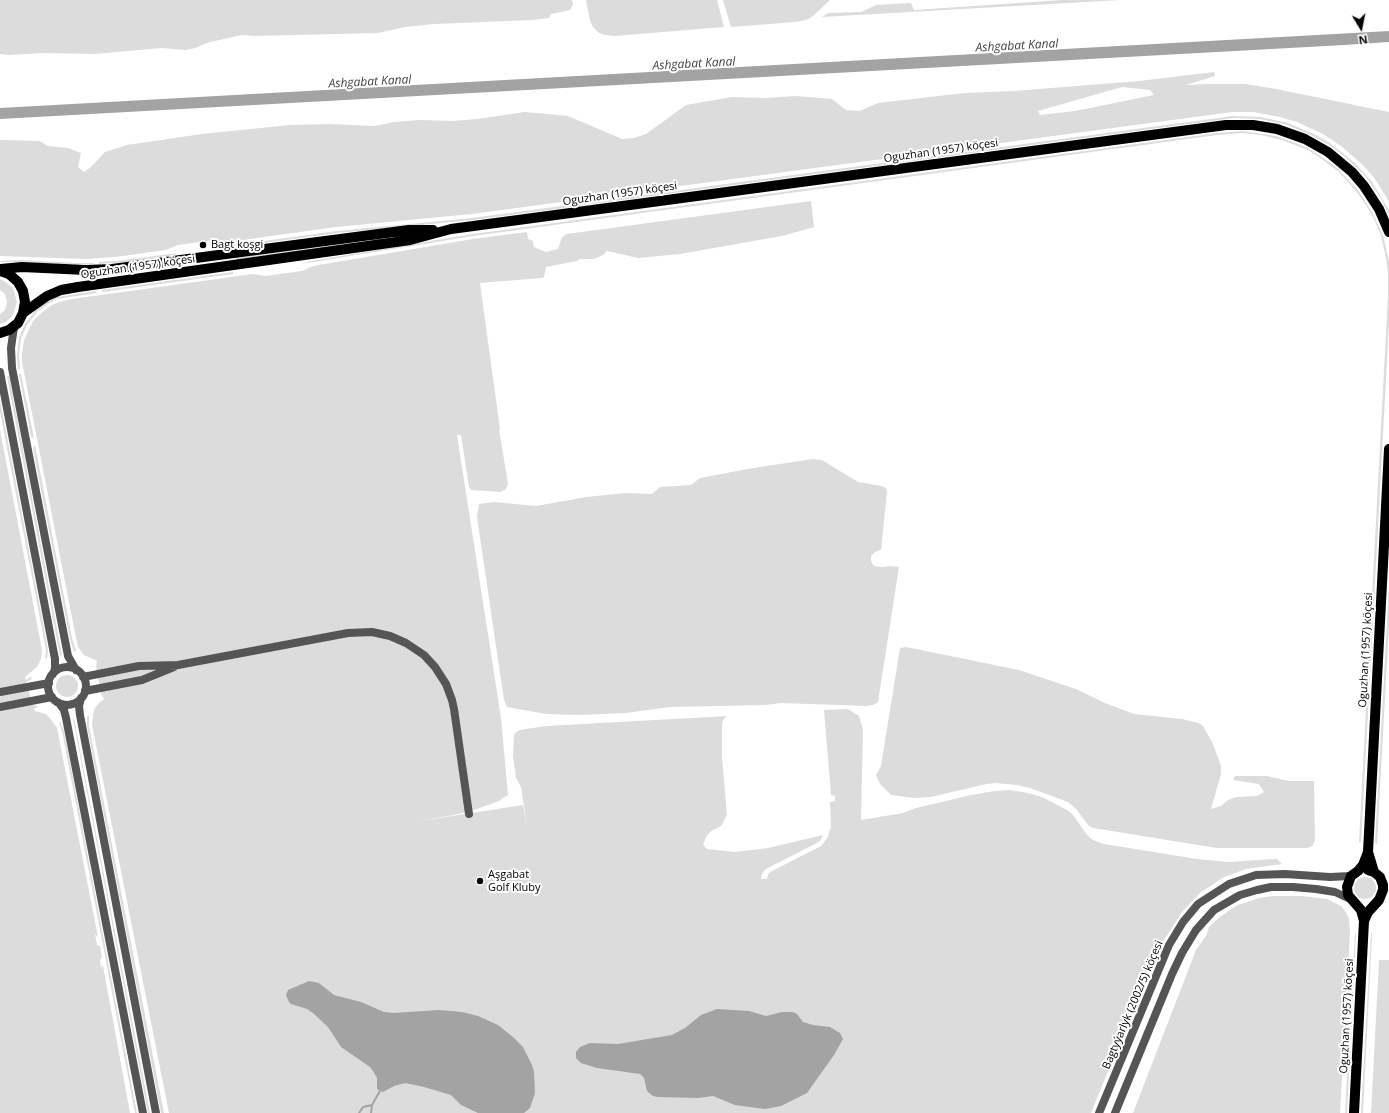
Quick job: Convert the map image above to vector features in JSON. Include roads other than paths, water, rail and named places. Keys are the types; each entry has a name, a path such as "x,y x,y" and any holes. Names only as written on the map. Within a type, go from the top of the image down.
{"main road":[{"name":"Oguzhan (1957) köçesi","path":"0,270 22,267 106,270 409,230 451,229 1208,127 1243,124 1269,127 1291,133 1312,142 1333,156 1352,172 1364,186 1379,209 1389,232"},
{"name":"Oguzhan (1957) köçesi","path":"14,327 23,313 47,296 68,289 410,240 451,229"},
{"name":"Oguzhan (1957) köçesi","path":"0,270 14,278 21,286 25,302 23,313"},
{"path":"0,334 14,327"},
{"name":"Oguzhan (1957) köçesi","path":"1354,1113 1364,920 1361,910 1353,901 1347,887 1363,865 1368,852 1389,449"},
{"name":"Oguzhan (1957) köçesi","path":"1364,920 1368,912 1386,890 1382,881 1374,872 1368,852"},
{"path":"1355,874 1366,870 1374,872"},
{"path":"1353,901 1364,906 1376,903"}],"street":[{"path":"14,327 11,348 12,368 68,656 76,670 83,676 85,683 79,706 80,716 156,1113"},
{"path":"0,372 55,659 55,669 49,683 49,690 64,710 66,718 143,1113"},
{"path":"83,676 139,666 178,665 356,632 390,636 406,643 424,655 443,678 449,691 457,730 469,814"},
{"path":"0,707 55,700 71,705 83,695 142,680 178,665"},
{"path":"53,674 63,668 76,670"},
{"path":"0,692 49,683"},
{"name":"Bagtyýarlyk (2002/5) köçesi","path":"1099,1113 1169,946 1183,922 1198,904 1214,892 1229,884 1256,875 1285,874 1330,877 1355,874"},
{"path":"1115,1113 1172,974 1191,937 1209,915 1219,906 1240,894 1271,887 1293,886 1335,892 1353,901"}],"waterway":[{"path":"371,1113 372,1105 380,1091"},
{"path":"359,1113 363,1107 372,1105"}],"place":[{"name":"Bagt koşgi","path":"203,245"},
{"name":"Aşgabat Golf Kluby","path":"480,881"}],"water label":[{"name":"Ashgabat Kanal","path":"1017,46"},
{"name":"Ashgabat Kanal","path":"694,64"},
{"name":"Ashgabat Kanal","path":"370,82"}]}
